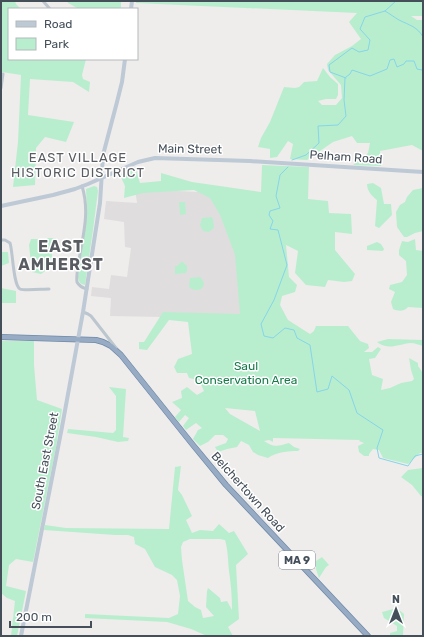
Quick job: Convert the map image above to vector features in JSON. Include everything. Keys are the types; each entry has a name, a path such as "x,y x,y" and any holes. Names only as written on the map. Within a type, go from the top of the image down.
{"highway":[{"name":"MA 9","path":"1,337 78,339"},
{"name":"Belchertown Road","path":"78,339 96,340 102,342 111,346 121,355 226,485 368,636"}],"main road":[{"name":"South East Street","path":"21,636 87,289 99,211 103,155 122,82 125,60"},
{"name":"Main Street","path":"1,206 57,194 101,179 138,162 155,158 267,162"},
{"name":"Pelham Road","path":"267,162 423,172"}],"street":[{"path":"1,88 3,74"},
{"path":"82,186 86,199 86,214 77,282 79,285 87,289"},
{"path":"1,240 5,240 10,243 15,281 18,288 22,290 49,289"},
{"name":"Belchertown Road","path":"83,312 88,314 95,321 121,355"}],"shaded area":[{"path":"135,189 262,195 266,315 162,317 110,316 111,298 91,296 92,287 109,289 111,275 127,277 131,248 125,247 124,222 104,219 106,201 137,203"}],"green space":[{"path":"1,1 15,1 20,8 8,8 8,60 86,60 82,75 83,79 90,82 89,92 73,82 30,79 28,115 74,122 66,142 45,137 36,148 35,185 13,187 18,142 21,75 2,72 1,77"},
{"path":"67,1 121,1 121,8 77,8"},
{"path":"136,1 423,1 423,16 411,16 417,20 423,20 423,151 412,145 380,151 381,166 353,165 368,153 370,143 357,143 352,136 333,142 307,160 290,159 293,144 288,141 277,157 270,158 270,149 258,147 284,87 295,88 299,87 304,82 317,81 323,68 338,84 338,95 336,99 318,101 322,105 336,105 342,98 341,85 328,70 327,64 335,55 352,46 361,39 349,22 357,13 136,3"},
{"name":"Saul Conservation Area","path":"262,165 309,167 308,199 328,201 329,213 351,214 352,234 335,232 335,250 355,274 352,281 344,282 328,280 325,287 306,285 295,273 298,251 286,245 289,277 297,285 295,292 282,296 280,305 288,320 310,334 314,331 316,326 348,326 360,341 368,344 369,348 364,352 372,352 378,347 381,349 375,358 369,359 372,375 383,379 381,390 412,381 414,379 409,358 418,363 418,366 423,373 423,453 420,453 408,464 383,458 379,450 373,449 369,456 364,456 359,452 358,446 364,443 359,441 360,440 273,438 273,442 269,440 264,441 276,446 289,443 300,449 298,451 278,453 268,458 253,452 249,445 241,441 237,447 218,452 215,447 226,443 228,439 223,435 215,435 208,442 200,446 193,439 198,430 202,428 196,423 186,430 183,426 189,418 185,415 179,422 175,417 181,410 172,402 182,398 181,391 187,387 197,395 204,391 199,380 189,378 187,373 177,373 174,367 178,359 192,354 188,322 169,320 147,350 139,349 139,342 144,342 163,312 240,314 235,255 220,215 210,198 194,190 143,193 124,198 125,186 120,175 135,167 140,183 161,181 161,173 192,182 261,192","holes":["225,408 255,411 260,431 230,414"]},
{"path":"373,183 381,188 384,204 391,204 392,215 379,228 375,226 377,200 373,197 367,187 367,184"},
{"path":"94,186 97,187 98,191 85,285 80,282 78,277 87,212 86,189"},
{"path":"423,188 423,231 404,237 397,227 396,212 413,190"},
{"path":"179,202 185,202 186,214 180,215"},
{"path":"212,217 214,228 209,232 203,231 200,225 202,218"},
{"path":"47,238 56,238 56,245 53,245 50,265 41,274 32,272 29,245 31,239 46,239 47,244"},
{"path":"415,239 416,250 423,251 423,308 408,307 401,311 393,309 391,302 395,292 389,289 390,285 402,282 407,275 406,261 399,255 399,250 402,241 408,242"},
{"path":"377,242 381,244 384,249 383,251 367,250 367,246"},
{"path":"1,252 8,252 9,263 1,266"},
{"path":"181,262 187,266 186,273 175,274 175,266"},
{"path":"200,277 204,283 202,288 196,290 189,287 190,278"},
{"path":"1,288 16,291 16,303 1,303"},
{"path":"388,339 423,340 423,346 411,343 390,347 381,345 377,342"},
{"path":"1,341 34,341 34,365 37,400 62,409 33,562 16,559 9,565 6,586 26,591 17,636 11,636 15,601 7,598 1,593"},
{"path":"109,387 126,389 123,437 129,438 128,441 118,442 67,433 68,429 113,433 116,430 116,396"},
{"path":"181,466 178,490 192,516 186,520 192,533 200,530 213,531 219,524 229,533 234,531 248,554 236,565 239,619 228,627 233,636 207,636 191,629 167,622 85,618 85,614 169,618 178,614 180,596 177,580 172,575 155,567 145,549 135,544 134,537 128,535 44,530 45,525 66,528 169,529 175,467","holes":["190,539 225,540 227,548 232,610 227,601 221,602 220,598 208,588 206,607 214,616 203,618 201,610 188,601 181,547 183,542"]},
{"path":"423,468 423,497 412,485 401,477 408,470"},
{"path":"322,557 329,565 319,578 316,569 316,561"},
{"path":"397,608 404,614 403,636 390,636 390,633 397,631 397,626 384,618 382,612"}],"waterway":[{"path":"346,78 330,72 329,65 352,48 359,52 368,50 370,40 360,29 365,17 385,11 396,1"},
{"path":"385,11 416,29 423,37"},
{"path":"346,77 352,70 370,76 387,69 390,60 394,59 397,67 404,64 406,61 414,61 417,69 422,70 423,68"},
{"path":"292,160 306,155 319,143 318,126 338,125 346,116 344,100 345,78"},
{"path":"288,167 280,175 276,196 280,208 270,211 269,215 273,221 270,229 278,230 287,265 274,300 261,324 264,336 273,338 285,328 294,330 297,338 310,345 317,392 328,389 332,376 349,390 357,413 383,430 377,448 379,458 408,466 415,456 423,454"}],"district":[{"name":"EAST VILLAGE HISTORIC DISTRICT","path":"78,164"},
{"name":"EAST AMHERST","path":"61,255"}]}
